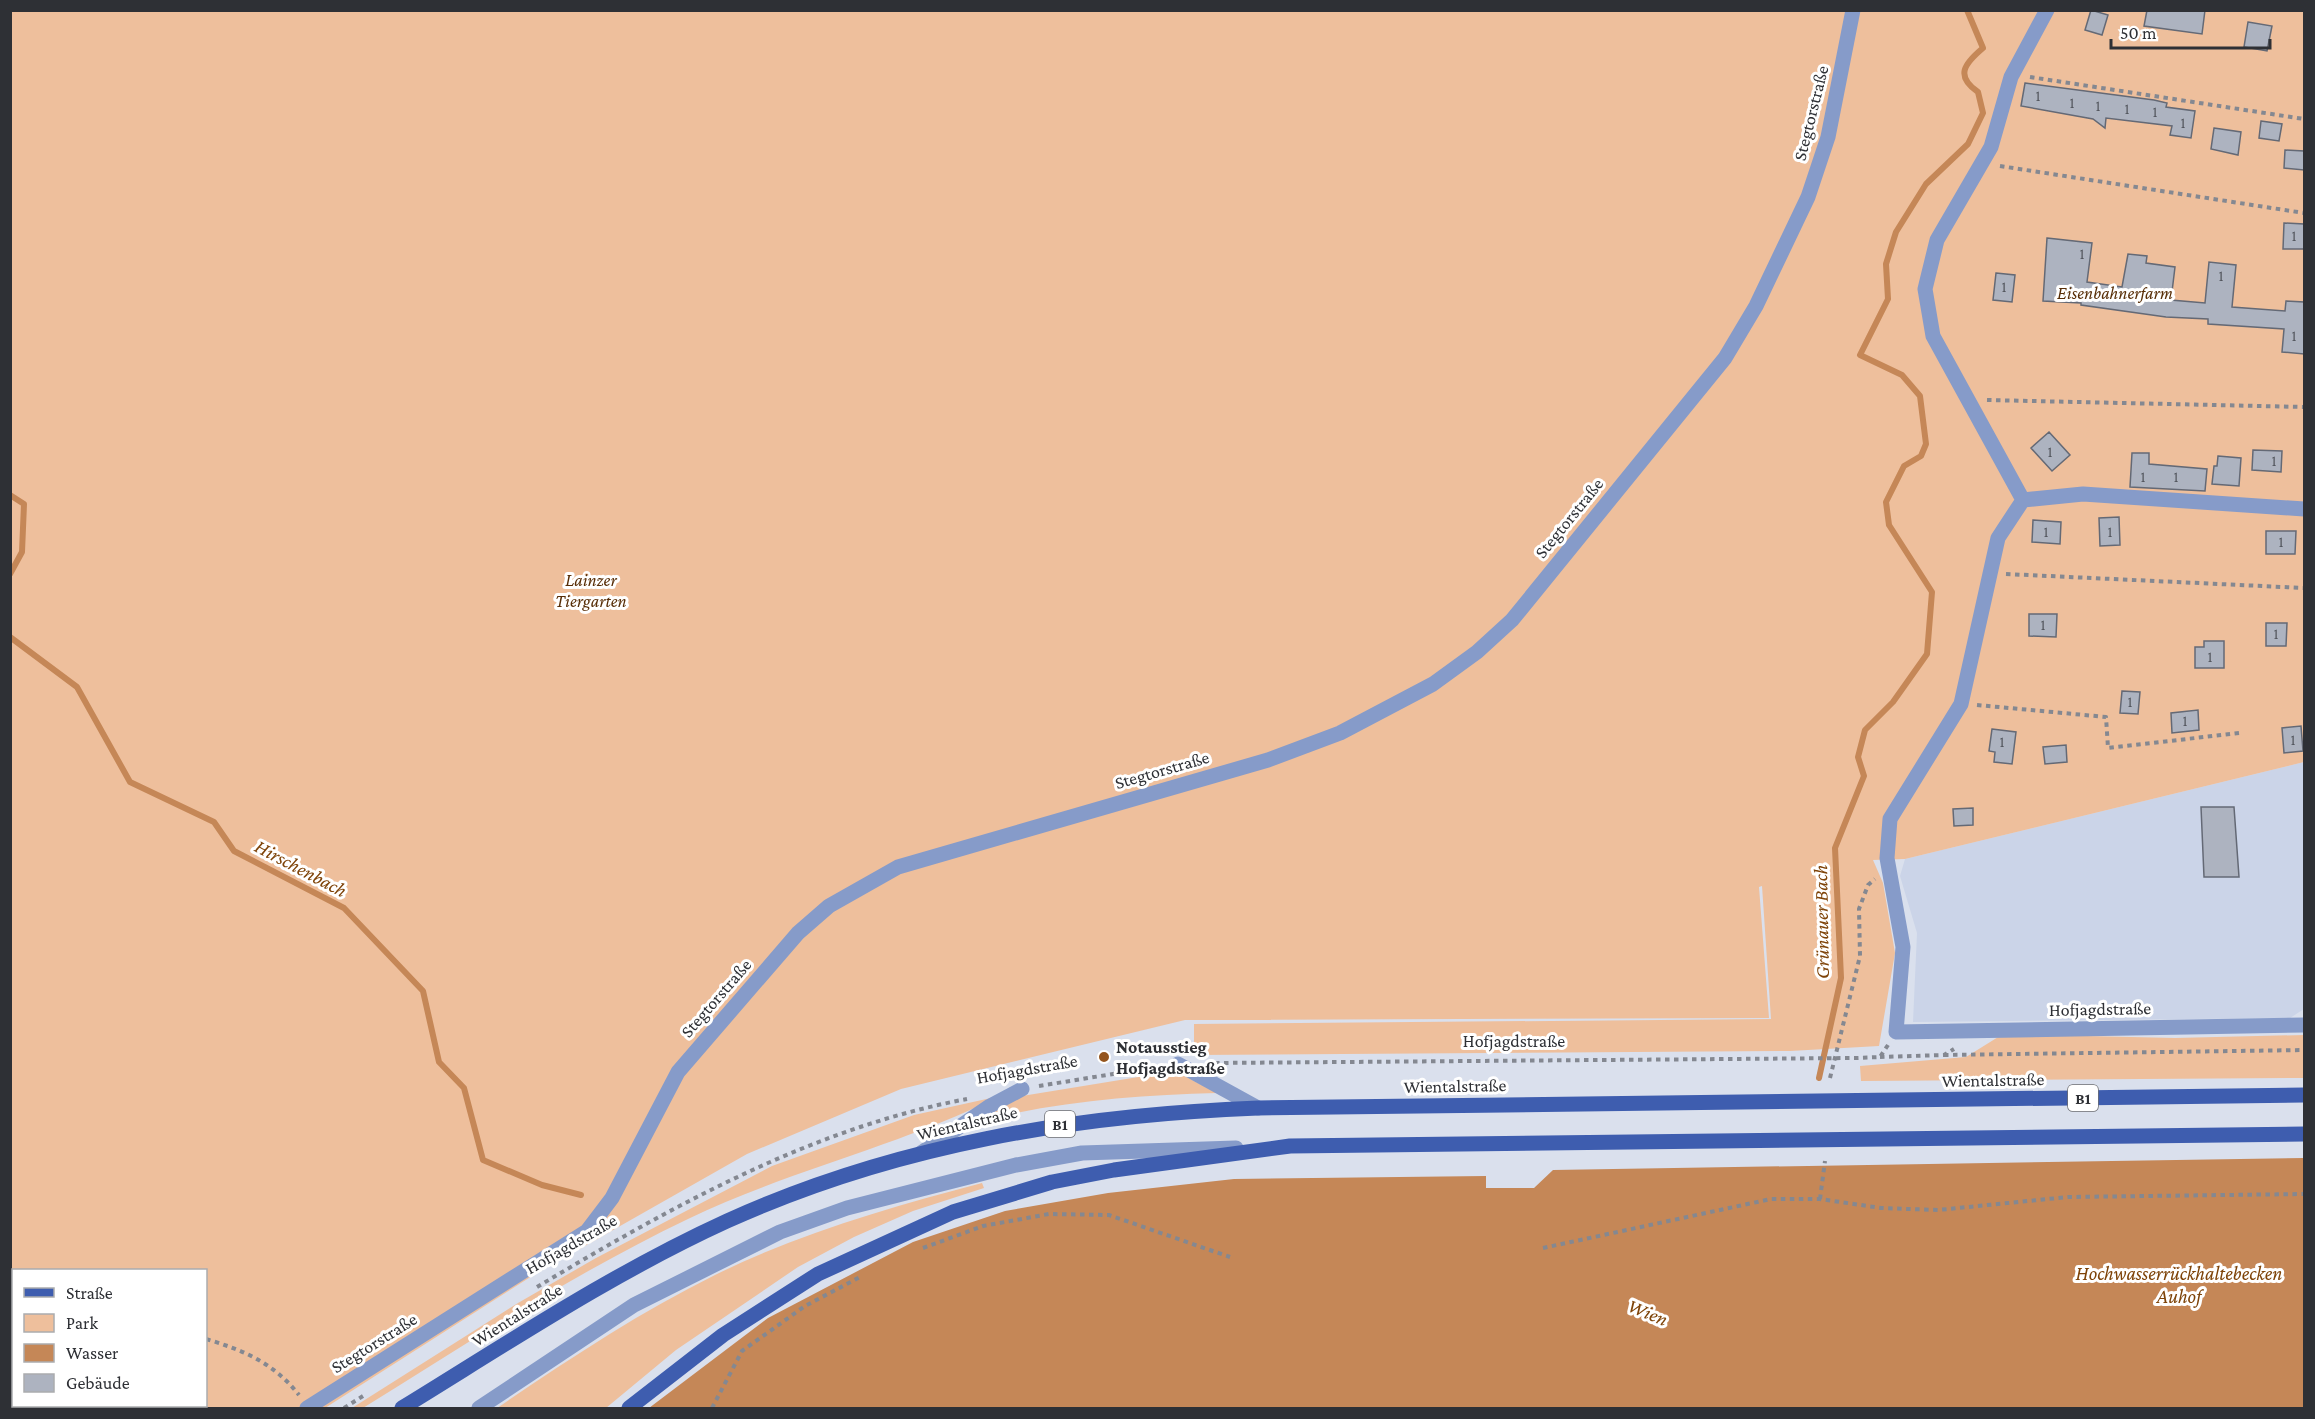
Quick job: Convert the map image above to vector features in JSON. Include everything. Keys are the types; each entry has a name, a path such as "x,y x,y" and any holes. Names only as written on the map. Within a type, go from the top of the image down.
{"main road":[{"name":"Wientalstraße","path":"402,1408 609,1281 666,1251 778,1200 920,1153 1052,1125 1181,1111 1258,1108 2304,1095"},
{"name":"B1","path":"629,1408 723,1335 818,1274 899,1235 1002,1196 1114,1170 1290,1146 2304,1134"}],"street":[{"name":"Stegtorstraße","path":"307,1408 587,1231 612,1198 678,1072 798,933 829,906 898,867 1268,760 1340,733 1433,684 1478,652 1512,620 1725,358 1756,306 1808,197 1828,138 1853,10"},
{"path":"2023,500 1933,336 1925,289 1937,240 1991,147 2012,74 2048,10"},
{"path":"2023,500 2083,494 2304,509"},
{"path":"1896,1032 1903,947 1888,862 1890,819 1961,704 1998,538 2023,500"},
{"name":"Hofjagdstraße","path":"1896,1032 2304,1025"},
{"path":"1178,1064 1258,1108"},
{"path":"920,1153 990,1106 1022,1089"},
{"path":"479,1408 634,1305 780,1232 847,1208 1016,1165 1082,1153 1290,1146"}],"path":[{"path":"2012,74 2304,119"},
{"path":"1982,164 2304,213"},
{"path":"1968,400 2304,407"},
{"path":"1991,573 2304,588"},
{"path":"1961,704 2106,717 2108,748 2239,733"},
{"path":"1830,1078 1860,956 1859,909 1868,885 1888,862"},
{"name":"Hofjagdstraße","path":"1213,1063 1880,1057 1896,1032"},
{"path":"1944,1055 2304,1050"},
{"name":"Hofjagdstraße","path":"1022,1089 1178,1064"},
{"name":"Hofjagdstraße","path":"532,1290 612,1242 766,1162 914,1109 979,1097"},
{"path":"1820,1199 1825,1161"},
{"path":"1543,1248 1771,1199 1820,1199 1881,1208 1938,1210 2068,1197 2304,1194"},
{"path":"919,1249 983,1226 1049,1214 1109,1215 1230,1257"},
{"path":"712,1408 742,1351 805,1306 867,1273"},
{"path":"207,1339 260,1359 286,1379 307,1408"},
{"path":"344,1408 364,1396"}],"shaded area":[{"path":"2304,762 2304,1009 2290,1018 1913,1022 1917,933 1900,876 1905,859"}],"green space":[{"name":"Lainzer Tiergarten","path":"10,11 2304,11 2304,762 1905,859 1873,860 1883,883 1895,953 1879,1046 1790,1051 1194,1055 1194,1024 1771,1019 1762,886 1759,887 1769,1018 1185,1020 901,1089 747,1154 532,1276 325,1408 11,1408"},
{"path":"2003,1034 2175,1038 2304,1035 2304,1078 1861,1081 1860,1066 1966,1057"},
{"path":"1175,1071 1217,1093 1094,1101 1033,1110 973,1123 1022,1096"},
{"path":"1000,1096 962,1114 765,1186 688,1219 563,1285 363,1408 352,1408 518,1303 596,1258 772,1166 914,1115"},
{"path":"982,1183 984,1188 913,1211 854,1237 798,1267 676,1350 606,1408 497,1408 631,1321 686,1290 747,1260 846,1222"}],"water":[{"name":"Hochwasserrückhaltebecken Auhof","path":"2304,1158 2304,1408 649,1408 768,1318 913,1242 1005,1211 1108,1193 1234,1179 1486,1176 1486,1188 1534,1188 1553,1170"}],"building":[{"path":"2091,10 2108,15 2102,35 2085,30"},
{"path":"2147,10 2205,10 2202,34 2144,26"},
{"path":"2248,22 2272,26 2267,51 2244,47"},
{"path":"2025,83 2154,100 2167,103 2166,107 2195,111 2191,138 2170,135 2172,126 2106,118 2105,128 2093,119 2021,106"},
{"path":"2261,121 2282,124 2279,141 2259,138"},
{"path":"2214,128 2241,132 2238,155 2211,149"},
{"path":"2285,150 2304,151 2304,170 2284,168"},
{"path":"2284,223 2304,224 2304,249 2283,249"},
{"path":"2047,238 2092,243 2087,282 2122,287 2128,254 2147,256 2146,263 2175,267 2171,300 2205,303 2209,262 2236,265 2232,307 2285,311 2286,301 2304,302 2304,354 2282,352 2284,329 2208,324 2208,319 2166,317 2081,305 2081,303 2043,301"},
{"path":"1996,273 2015,275 2012,302 1993,300"},
{"path":"2049,432 2070,455 2052,471 2031,448"},
{"path":"2253,450 2282,451 2281,472 2252,470"},
{"path":"2132,453 2149,453 2149,464 2207,469 2205,491 2130,487"},
{"path":"2218,456 2241,458 2239,486 2212,484 2214,466 2217,466"},
{"path":"2119,517 2120,545 2100,546 2099,518"},
{"path":"2033,520 2061,522 2060,544 2032,542"},
{"path":"2266,531 2296,531 2295,554 2266,554"},
{"path":"2029,614 2057,614 2056,637 2029,636"},
{"path":"2266,623 2287,623 2286,646 2266,646"},
{"path":"2204,641 2224,641 2224,668 2195,668 2195,647 2204,647"},
{"path":"2122,691 2140,692 2138,714 2120,713"},
{"path":"2198,710 2199,730 2172,733 2171,713"},
{"path":"2301,726 2303,751 2284,753 2282,728"},
{"path":"1992,729 2016,732 2012,764 1994,762 1995,752 1989,751"},
{"path":"2066,745 2067,762 2045,764 2043,747"},
{"path":"2201,807 2234,807 2239,877 2204,877"},
{"path":"1973,808 1973,825 1954,826 1953,809"}],"waterway":[{"name":"Grünauer Bach","path":"1819,1078 1841,978 1835,848 1864,776 1858,757 1865,730 1893,702 1927,654 1932,592 1889,525 1886,502 1904,466 1921,456 1926,444 1920,396 1902,375 1860,355 1888,299 1886,264 1896,232 1926,184 1968,144 1983,113 1978,92 1966,81 1964,75 1971,59 1983,48 1967,10"},
{"name":"Hirschenbach","path":"10,495 24,504 22,552 10,574"},
{"name":"Hirschenbach","path":"10,637 77,687 130,782 214,822 234,851 344,908 423,991 439,1062 464,1088 483,1160 542,1185 581,1195"}],"place":[{"name":"Notausstieg Hofjagdstraße","path":"1104,1057"}],"park label":[{"name":"Eisenbahnerfarm","path":"2115,293"}],"water label":[{"name":"Wien","path":"1648,1312"}]}
